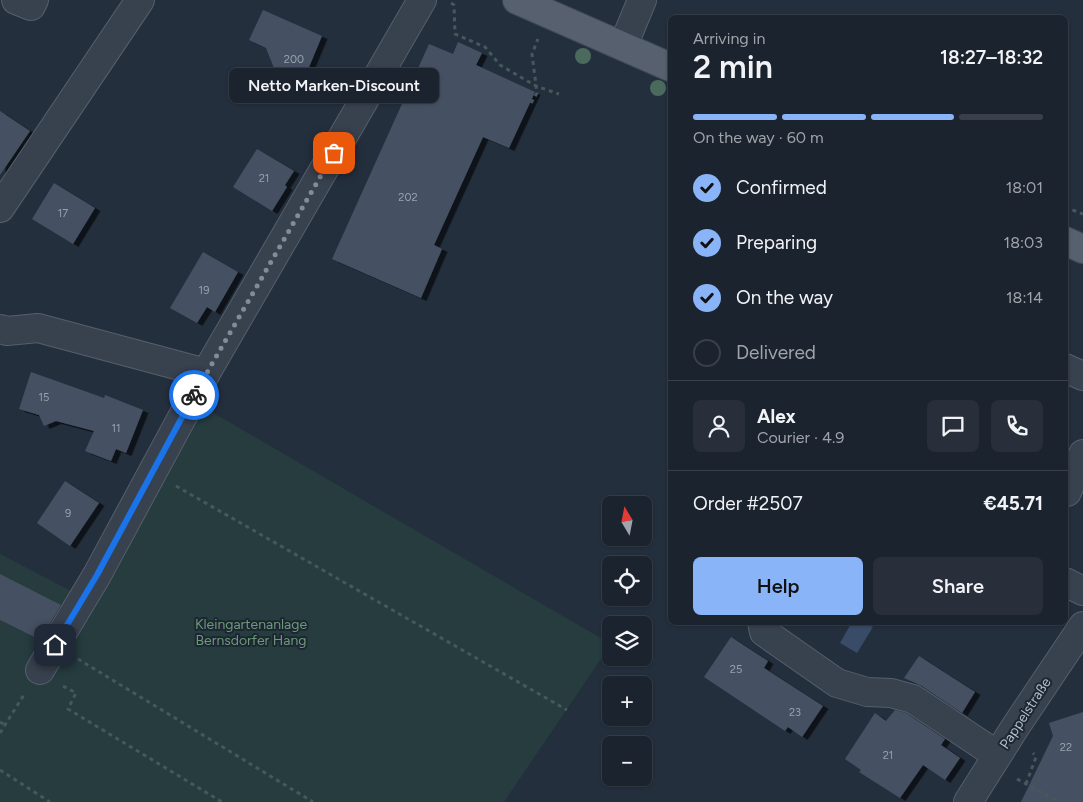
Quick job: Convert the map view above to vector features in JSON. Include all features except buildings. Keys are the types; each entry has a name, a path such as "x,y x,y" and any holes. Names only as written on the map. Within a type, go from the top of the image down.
{"main road":[{"path":"517,0 668,66"},
{"path":"1068,242 1083,249"}],"street":[{"path":"16,0 32,6 34,0"},
{"path":"0,208 140,0"},
{"path":"40,670 97,575 206,373 422,0"},
{"path":"623,46 642,0"},
{"path":"0,330 38,328 206,373"},
{"path":"1068,369 1083,376"},
{"path":"1072,494 1083,454"},
{"path":"1068,584 1083,591"},
{"path":"763,625 764,632 837,683 867,692 891,693 913,699 997,755"},
{"name":"Pappelstraße","path":"968,802 997,755 1079,638"}],"path":[{"path":"449,2 454,5 455,34 485,47 500,65 536,86 559,94"},
{"path":"531,102 536,93 532,54 550,14"},
{"path":"1068,208 1083,214"},
{"path":"151,473 177,486 567,710"},
{"path":"0,733 40,670"},
{"path":"96,670 313,802"},
{"path":"68,709 222,802"},
{"path":"0,722 5,725"},
{"path":"0,770 50,802"},
{"path":"1021,781 1059,802"}],"green space":[{"name":"Kleingartenanlage Bernsdorfer Hang","path":"191,400 602,639 602,657 504,802 0,802 0,554 75,593"}],"water":[{"path":"850,625 869,625 873,627 857,653 840,643"}],"way so far":[{"path":"194,395 334,153"}],"place":[{"name":"Netto Marken-Discount","path":"334,153"}],"route":[{"path":"55,645 97,575 194,395"}]}
